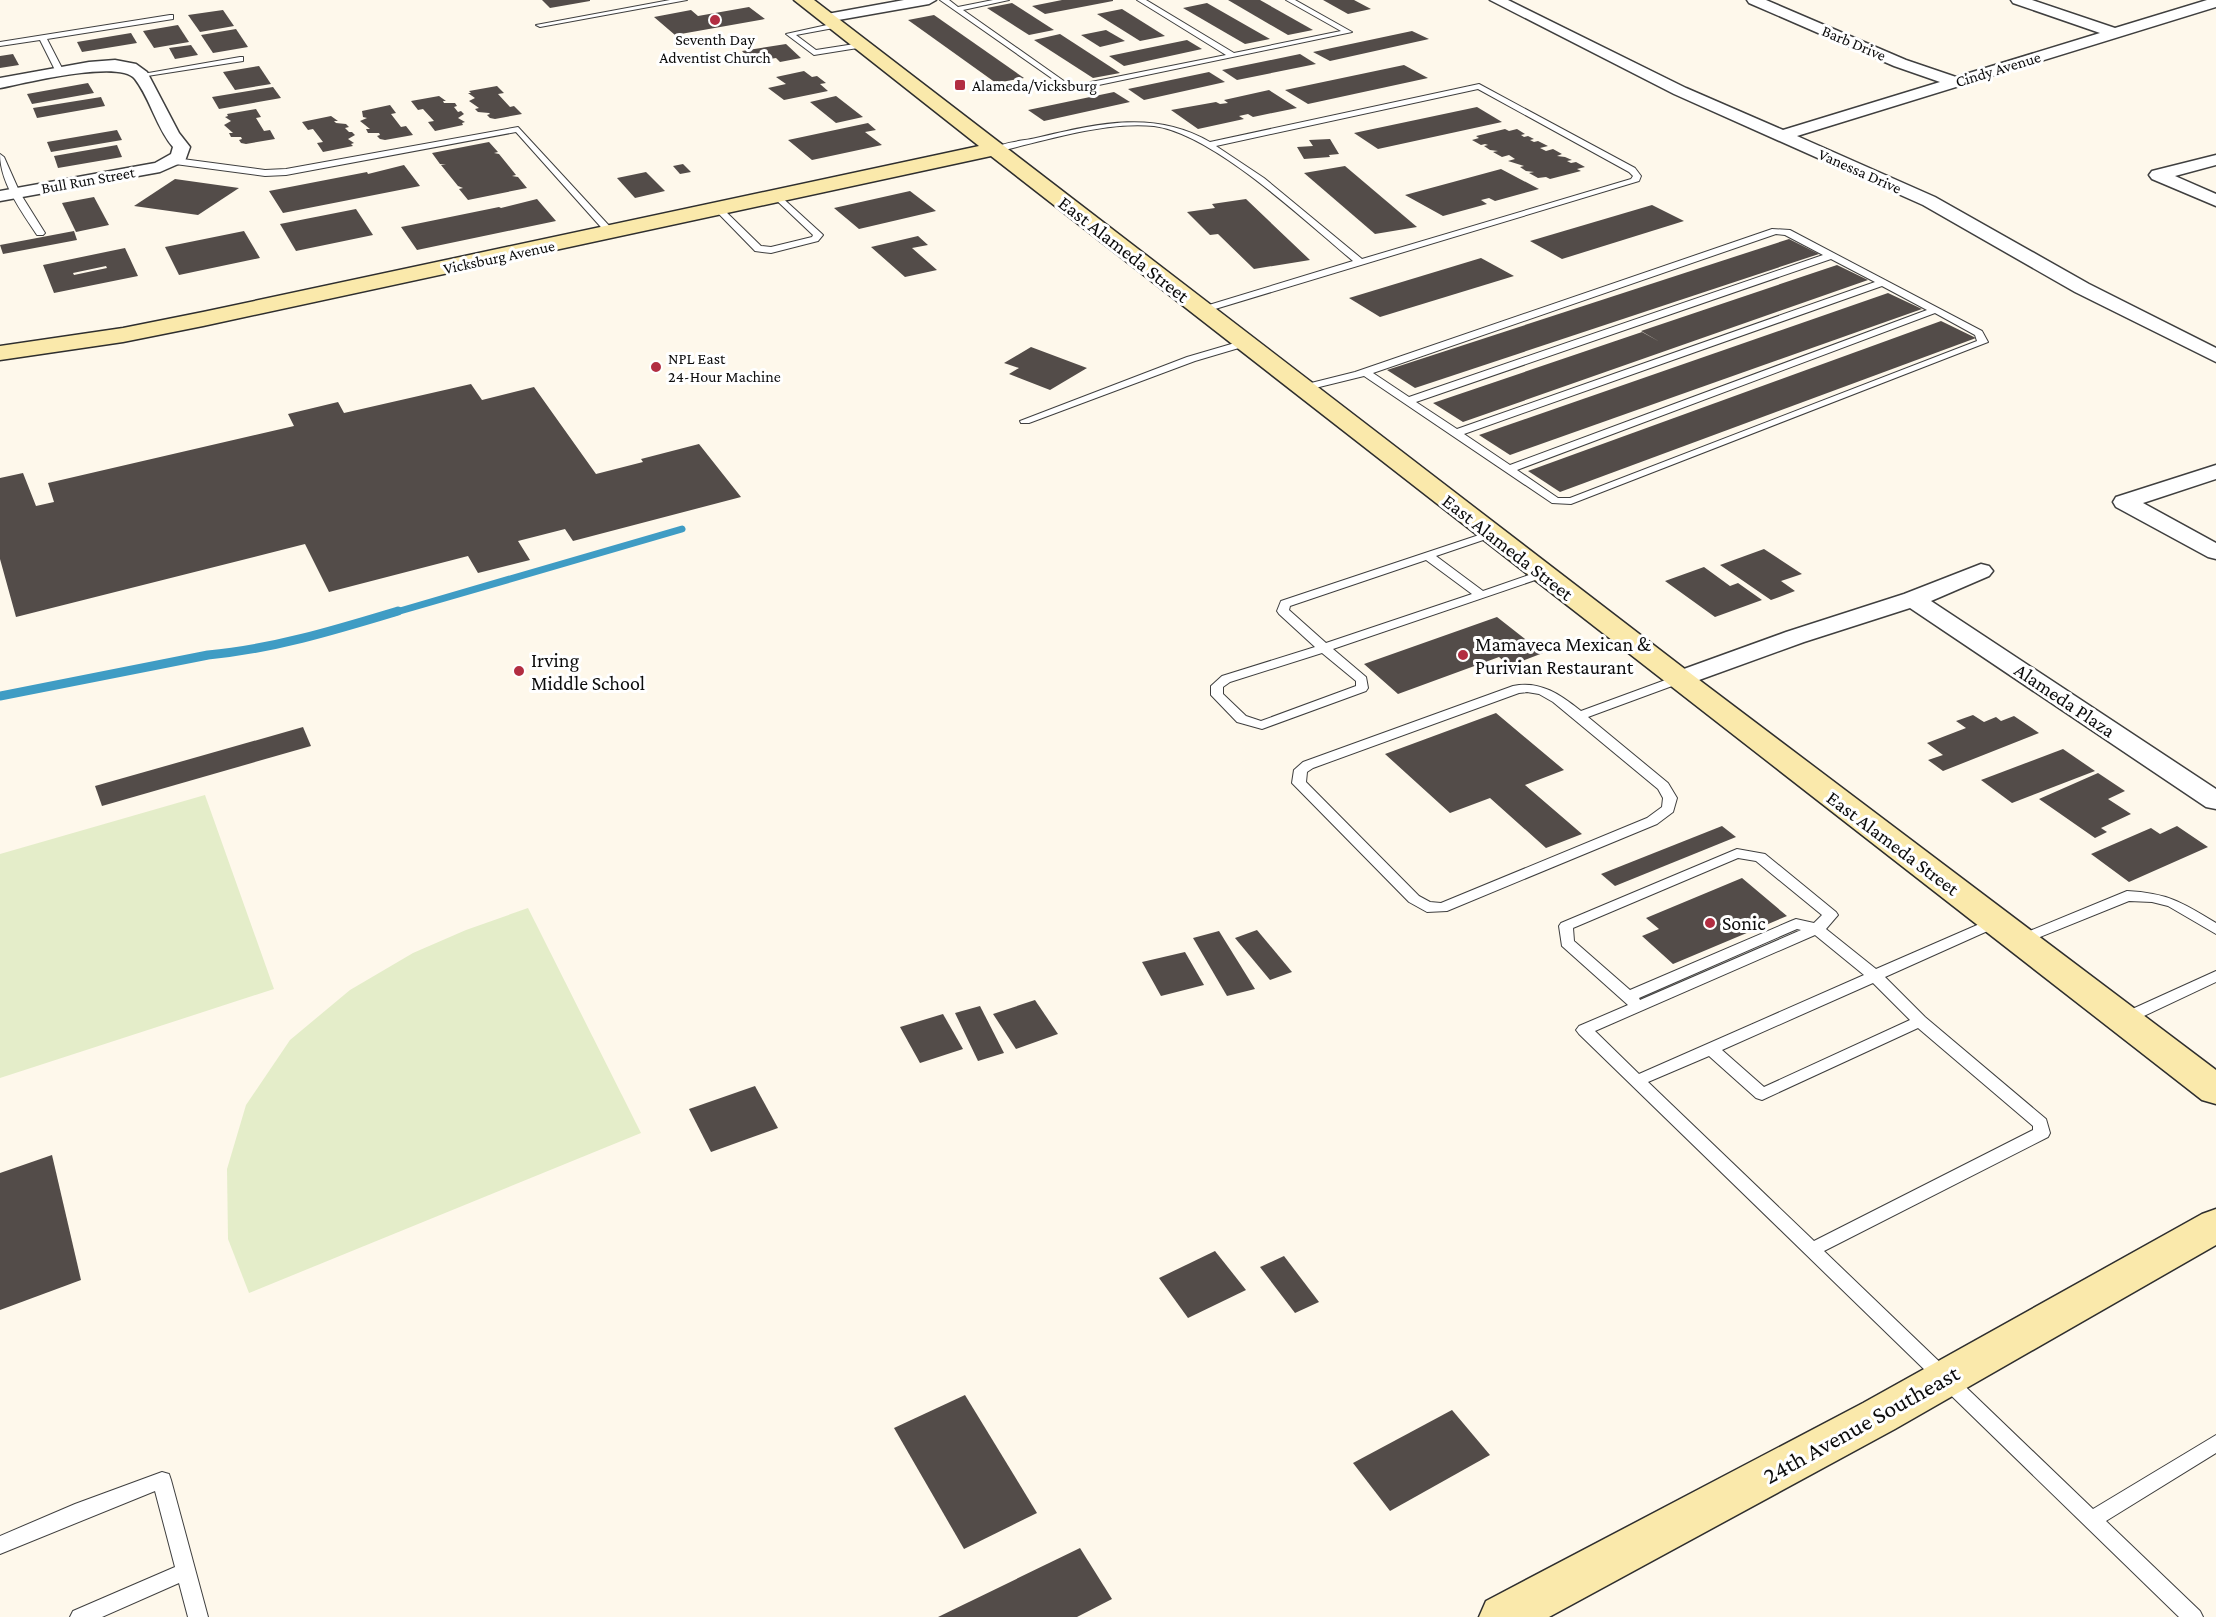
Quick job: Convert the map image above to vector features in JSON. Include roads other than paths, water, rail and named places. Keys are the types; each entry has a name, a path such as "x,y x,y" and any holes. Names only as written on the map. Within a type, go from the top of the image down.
{"street":[{"name":"East Alameda Street","path":"803,0 1491,534 2216,1090"},
{"path":"831,22 929,0"},
{"name":"Vanessa Drive","path":"1497,0 1680,91 1929,201 2082,288 2216,356"},
{"name":"Barb Drive","path":"1754,0 1900,63 1955,82"},
{"path":"2018,0 2115,33"},
{"name":"Cindy Avenue","path":"1781,136 2216,2"},
{"path":"0,83 115,65 130,67 141,75 172,135 182,147 182,152 175,161"},
{"name":"Vicksburg Avenue","path":"0,353 123,335 203,319 996,149"},
{"path":"2216,159 2158,176 2216,201"},
{"name":"Bull Run Street","path":"8,195 143,171 175,161"},
{"path":"2216,472 2124,502 2216,552"},
{"path":"1679,679 1793,637 1914,600 1951,586 1981,571"},
{"name":"Alameda Plaza","path":"1914,600 2216,801"},
{"name":"24th Avenue Southeast","path":"1503,1617 1879,1416 2216,1225"}],"lane":[{"path":"540,25 683,0"},
{"path":"944,0 1070,89 1348,32 1290,0"},
{"path":"957,9 1005,0"},
{"path":"1141,0 1233,56"},
{"path":"0,44 170,16"},
{"path":"831,22 790,34 814,53 861,45"},
{"path":"42,37 60,72"},
{"path":"141,75 240,58"},
{"path":"996,149 1116,126 1205,143 1479,86 1632,170 1636,176 1635,181 1202,310"},
{"path":"175,161 265,172 286,172 518,129 611,233"},
{"path":"1205,143 1269,188 1360,262"},
{"path":"0,156 8,195 40,234"},
{"path":"718,209 758,249 771,250 816,239 818,235 777,196"},
{"path":"1303,388 1365,372 1775,231 1787,232 1979,333 1983,342 1571,501 1556,501 1365,372"},
{"path":"1408,401 1832,255"},
{"path":"1456,433 1883,282"},
{"path":"1509,469 1935,310"},
{"path":"1024,421 1191,359 1245,343"},
{"path":"1491,534 1285,604 1283,610 1324,648 1362,680 1362,688 1262,725 1249,724 1240,719 1217,695 1217,686 1226,679 1324,648 1543,574"},
{"path":"1427,555 1481,595"},
{"path":"1579,716 1679,679"},
{"path":"1532,688 1546,691 1579,716 1663,786 1670,798 1668,809 1652,821 1442,908 1427,907 1414,899 1299,783 1301,770 1308,765 1516,689 1532,688"},
{"path":"1633,1002 1567,944 1566,926 1737,853 1760,857 1830,915 1817,929"},
{"path":"1637,1081 1874,975 2008,931 2127,896 2151,897 2173,903 2216,929"},
{"path":"1811,1250 2042,1133 2040,1123 1920,1021 1874,975 1817,929 1796,924 1633,1002 1584,1030 1944,1379 2193,1617"},
{"path":"2124,1019 2216,976"},
{"path":"1711,1048 1761,1094 1920,1021"},
{"path":"2092,1520 2216,1443"},
{"path":"0,1545 82,1510 162,1480 197,1616"},
{"path":"80,1617 187,1571"}],"waterway":[{"path":"393,613 682,529"},
{"path":"0,696 280,643 398,611"}],"place":[{"name":"Seventh Day Adventist Church","path":"715,20"},
{"name":"Alameda/Vicksburg","path":"960,85"},
{"name":"NPL East 24-Hour Machine","path":"656,367"},
{"name":"Mamaveca Mexican & Purivian Restaurant","path":"1463,655"},
{"name":"Irving Middle School","path":"519,671"},
{"name":"Sonic","path":"1710,923"}]}
